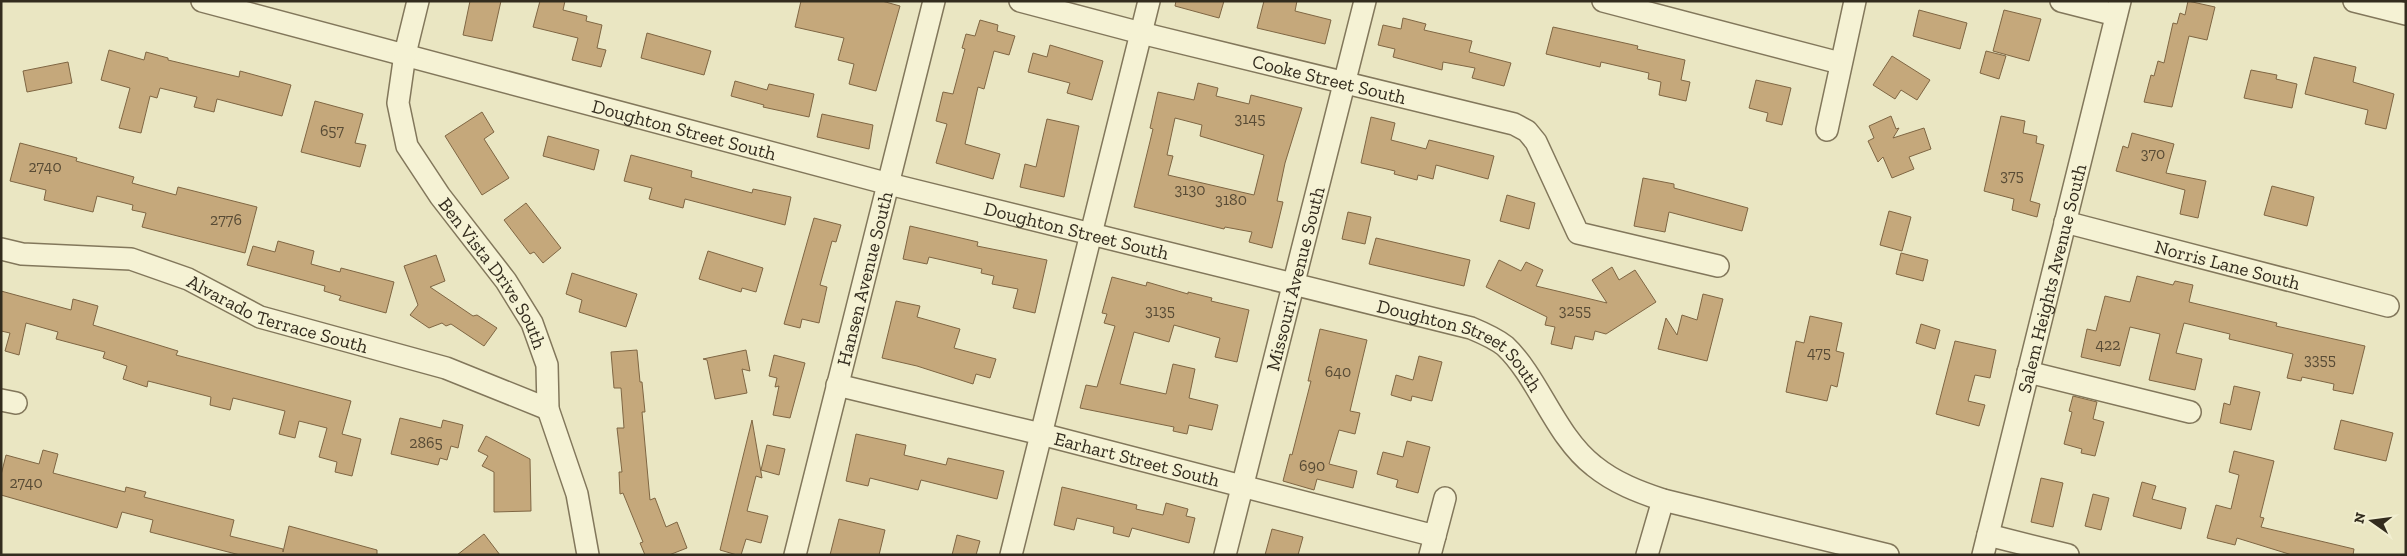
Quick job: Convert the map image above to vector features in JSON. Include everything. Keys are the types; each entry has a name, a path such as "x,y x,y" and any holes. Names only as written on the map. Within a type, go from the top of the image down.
{"street":[{"name":"Doughton Street South","path":"202,1 889,184 1471,328 1490,336 1504,346 1516,359 1564,432 1593,466 1613,480 1636,491 1663,500 1888,555"},
{"name":"Ben Vista Drive South","path":"418,1 405,54 398,103 407,146 440,196 506,281 532,323 547,365 548,409 577,494 588,555"},
{"name":"Hansen Avenue South","path":"795,555 934,1"},
{"name":"Cooke Street South","path":"1020,1 1141,33 1514,124 1528,131 1536,142 1578,234 1718,266"},
{"path":"1011,555 1149,1"},
{"name":"Missouri Avenue South","path":"1225,555 1365,1"},
{"path":"1603,1 1840,63"},
{"path":"1827,130 1840,63 1855,1"},
{"path":"2061,1 2118,8"},
{"path":"2354,1 2406,14"},
{"name":"Salem Heights Avenue South","path":"1985,545 2118,8"},
{"name":"Norris Lane South","path":"2065,222 2388,306"},
{"name":"Alvarado Terrace South","path":"1,249 22,254 131,259 188,279 260,317 446,368 548,409"},
{"path":"2028,372 2190,412"},
{"name":"Earhart Street South","path":"837,385 1041,434 1241,486 1433,545 1445,498"},
{"path":"1647,555 1663,500"},
{"path":"1985,545 2068,555"}],"building":[{"path":"470,1 501,1 492,41 463,35"},
{"path":"540,1 565,1 563,10 587,16 586,21 602,25 597,48 606,50 601,67 572,60 578,38 533,27"},
{"path":"801,1 882,1 900,6 876,91 849,84 854,64 838,60 844,38 795,27"},
{"path":"1176,1 1224,1 1219,18 1175,6"},
{"path":"1264,1 1297,1 1295,11 1331,20 1325,44 1257,28"},
{"path":"2188,1 2215,7 2207,40 2189,36 2172,107 2144,102 2151,75 2154,76 2158,61 2164,63 2173,23 2177,24 2180,13 2185,15"},
{"path":"1919,10 1967,23 1960,49 1913,36"},
{"path":"2004,10 2041,19 2029,61 1993,51"},
{"path":"1403,18 1426,24 1424,30 1472,41 1469,52 1511,63 1504,86 1472,78 1475,68 1443,62 1442,70 1393,57 1395,49 1378,45 1383,25 1401,29"},
{"path":"980,20 998,25 997,31 1015,36 1009,55 994,51 984,89 978,87 965,144 1000,154 993,179 936,163 947,124 936,121 943,92 953,94 965,49 962,48 966,34 975,36"},
{"path":"1553,27 1638,46 1637,49 1685,60 1681,80 1690,82 1686,101 1659,95 1661,82 1648,79 1649,73 1601,62 1600,67 1546,54"},
{"path":"647,33 711,51 704,75 641,58"},
{"path":"1050,45 1103,61 1092,100 1067,93 1070,83 1028,72 1033,53 1047,57"},
{"path":"109,50 144,60 146,52 168,58 168,60 239,77 240,71 291,85 282,116 217,99 214,112 194,107 197,97 160,88 157,98 150,96 141,133 119,128 130,88 101,80"},
{"path":"1986,51 2006,56 1999,79 1980,73"},
{"path":"1892,56 1930,80 1917,100 1901,90 1895,99 1873,85"},
{"path":"2314,57 2356,67 2353,82 2394,94 2386,129 2365,124 2368,110 2305,94"},
{"path":"68,62 72,83 27,92 23,71"},
{"path":"2251,70 2277,75 2276,79 2297,84 2292,108 2244,98"},
{"path":"1756,80 1791,88 1782,125 1766,121 1768,113 1749,108"},
{"path":"735,81 767,90 769,84 814,94 809,117 763,107 764,105 731,96"},
{"path":"1198,83 1218,88 1216,96 1249,104 1251,95 1302,108 1285,163 1277,201 1283,202 1272,248 1249,242 1252,232 1225,227 1224,229 1134,207 1153,129 1150,128 1158,92 1194,100","holes":["1175,118 1202,125 1200,136 1264,155 1254,195 1168,175 1173,156 1167,155"]},
{"path":"315,101 363,114 355,143 366,145 360,167 301,152"},
{"path":"482,112 494,132 484,139 509,178 482,195 445,136"},
{"path":"822,114 873,125 869,149 817,137"},
{"path":"1891,116 1896,129 1899,128 1893,138 1924,128 1931,149 1909,157 1914,169 1892,178 1883,157 1878,162 1868,141 1874,138 1869,126"},
{"path":"2001,116 2025,121 2023,133 2037,136 2036,143 2044,145 2030,201 2040,204 2037,217 2012,210 2014,199 1984,191"},
{"path":"1371,117 1395,123 1391,140 1426,149 1429,140 1494,156 1488,179 1436,165 1433,179 1418,175 1417,180 1394,174 1395,171 1361,163"},
{"path":"1047,119 1079,126 1064,197 1020,187 1025,164 1036,167"},
{"path":"2132,133 2174,144 2166,173 2206,181 2198,218 2180,214 2185,190 2116,171 2123,146 2128,148"},
{"path":"548,136 599,150 594,170 543,156"},
{"path":"20,143 77,158 76,161 134,177 132,183 176,195 178,187 257,207 245,253 142,227 146,213 132,210 133,205 97,196 93,212 44,200 46,190 10,181"},
{"path":"631,155 692,171 691,177 752,193 753,189 791,197 785,225 685,199 683,208 649,199 652,188 624,181"},
{"path":"1643,178 1674,184 1674,188 1748,208 1742,231 1669,212 1665,232 1634,226"},
{"path":"2272,186 2314,197 2307,226 2264,215"},
{"path":"1507,195 1535,203 1529,229 1500,221"},
{"path":"526,203 561,248 543,263 534,252 530,254 504,220"},
{"path":"1889,211 1911,217 1902,251 1880,245"},
{"path":"1348,212 1371,217 1365,244 1342,239"},
{"path":"814,218 841,225 836,242 832,241 820,285 827,287 819,323 802,319 800,328 784,324"},
{"path":"910,226 978,242 977,246 1047,260 1035,313 1013,308 1018,289 992,284 994,276 981,273 982,269 929,257 927,264 903,259"},
{"path":"1376,238 1470,260 1464,286 1369,264"},
{"path":"278,241 314,251 311,264 340,272 341,268 394,282 386,313 339,300 341,296 324,291 325,286 247,265 253,246 275,252"},
{"path":"708,251 763,268 756,292 742,288 741,292 699,279"},
{"path":"1901,253 1928,260 1923,281 1896,274"},
{"path":"436,255 445,281 430,287 473,316 477,315 497,328 484,346 451,324 446,326 442,323 429,328 410,315 418,305 404,266"},
{"path":"1499,260 1521,271 1526,262 1543,270 1536,286 1607,303 1592,280 1612,267 1619,280 1635,270 1656,302 1606,334 1595,331 1593,340 1575,336 1572,349 1551,344 1555,327 1545,325 1547,317 1486,287"},
{"path":"572,273 637,294 626,327 579,312 582,300 566,294"},
{"path":"2137,276 2173,285 2175,281 2193,285 2189,302 2277,323 2276,326 2365,346 2353,394 2333,390 2334,384 2302,377 2301,381 2287,378 2293,354 2229,339 2230,334 2184,323 2176,353 2202,359 2195,390 2149,380 2160,334 2130,327 2120,366 2081,357 2087,329 2096,331 2105,296 2130,302"},
{"path":"1112,277 1146,286 1147,282 1188,294 1188,292 1212,298 1211,301 1249,310 1237,362 1215,357 1220,338 1174,325 1169,342 1134,332 1120,384 1166,394 1173,364 1195,369 1189,398 1218,405 1212,430 1189,425 1187,434 1173,431 1174,427 1080,408 1086,385 1097,387 1115,326 1104,323 1107,314 1102,313"},
{"path":"1,291 71,310 73,299 98,306 93,325 178,351 176,355 351,401 342,434 361,439 352,476 335,472 337,462 319,457 327,428 299,421 295,438 279,434 285,411 233,398 230,410 210,405 211,397 148,381 147,387 123,379 127,366 103,358 105,352 56,339 58,332 26,323 19,355 5,351 10,333 1,331"},
{"path":"1703,294 1723,299 1707,361 1658,349 1666,318 1677,335 1682,315 1697,320"},
{"path":"896,301 920,306 917,317 960,329 954,348 996,359 990,378 976,374 973,384 917,366 882,358"},
{"path":"1810,316 1842,323 1836,351 1844,353 1837,387 1831,385 1827,401 1786,392 1796,341 1804,343"},
{"path":"1921,324 1940,330 1935,349 1916,343"},
{"path":"1320,329 1367,340 1350,411 1360,413 1355,434 1339,430 1329,464 1357,471 1353,488 1317,479 1314,490 1283,481 1290,454 1292,455 1311,381 1308,381"},
{"path":"1955,341 1996,350 1990,378 1975,375 1968,401 1985,405 1979,426 1936,414"},
{"path":"637,350 645,412 642,412 650,500 655,498 666,527 677,522 687,548 669,555 645,555 640,543 643,542 623,493 620,494 619,472 622,472 617,428 624,428 621,388 614,388 611,352"},
{"path":"746,350 750,371 742,369 747,393 715,399 707,360 703,359"},
{"path":"774,355 805,363 790,418 773,415 779,386 775,387 777,378 769,376"},
{"path":"1419,356 1442,362 1432,401 1412,396 1411,401 1391,395 1396,375 1413,380"},
{"path":"2234,386 2260,392 2251,430 2220,423 2224,403 2230,405"},
{"path":"2073,396 2097,402 2093,419 2104,422 2095,456 2081,453 2082,449 2064,444 2072,412 2069,411"},
{"path":"400,418 441,428 443,420 463,425 458,448 451,446 447,460 440,458 438,465 391,454"},
{"path":"752,420 762,478 756,476 747,511 768,516 761,543 746,539 741,555 737,555 720,550"},
{"path":"2341,420 2393,433 2386,461 2334,449"},
{"path":"856,434 906,445 904,455 946,465 948,458 1004,471 997,499 921,480 918,490 870,478 868,486 846,481"},
{"path":"486,436 530,459 531,511 494,512 494,472 482,466 488,456 478,451"},
{"path":"1407,441 1430,447 1418,493 1396,487 1398,480 1377,474 1383,452 1403,457"},
{"path":"767,445 785,449 779,475 761,470"},
{"path":"43,450 58,454 53,473 125,492 126,487 146,492 144,497 234,520 230,536 283,549 283,552 289,526 377,550 377,555 240,555 150,532 153,520 122,512 117,528 1,495 1,475 6,455 39,464"},
{"path":"2234,451 2274,461 2260,517 2264,518 2261,527 2354,549 2353,555 2292,555 2237,538 2235,545 2207,538 2216,505 2231,509 2239,475 2229,472"},
{"path":"2041,478 2063,483 2053,527 2031,522"},
{"path":"2142,482 2156,486 2152,499 2186,508 2181,529 2133,516"},
{"path":"1062,487 1137,505 1136,509 1163,515 1166,503 1188,509 1186,516 1195,518 1189,543 1132,528 1129,537 1113,533 1114,527 1077,518 1074,530 1054,525"},
{"path":"2093,494 2109,498 2101,530 2085,526"},
{"path":"839,519 885,530 879,555 830,555"},
{"path":"1272,529 1303,537 1298,555 1265,555"},
{"path":"484,534 500,555 457,555"},
{"path":"957,535 980,541 976,555 952,555"}]}
